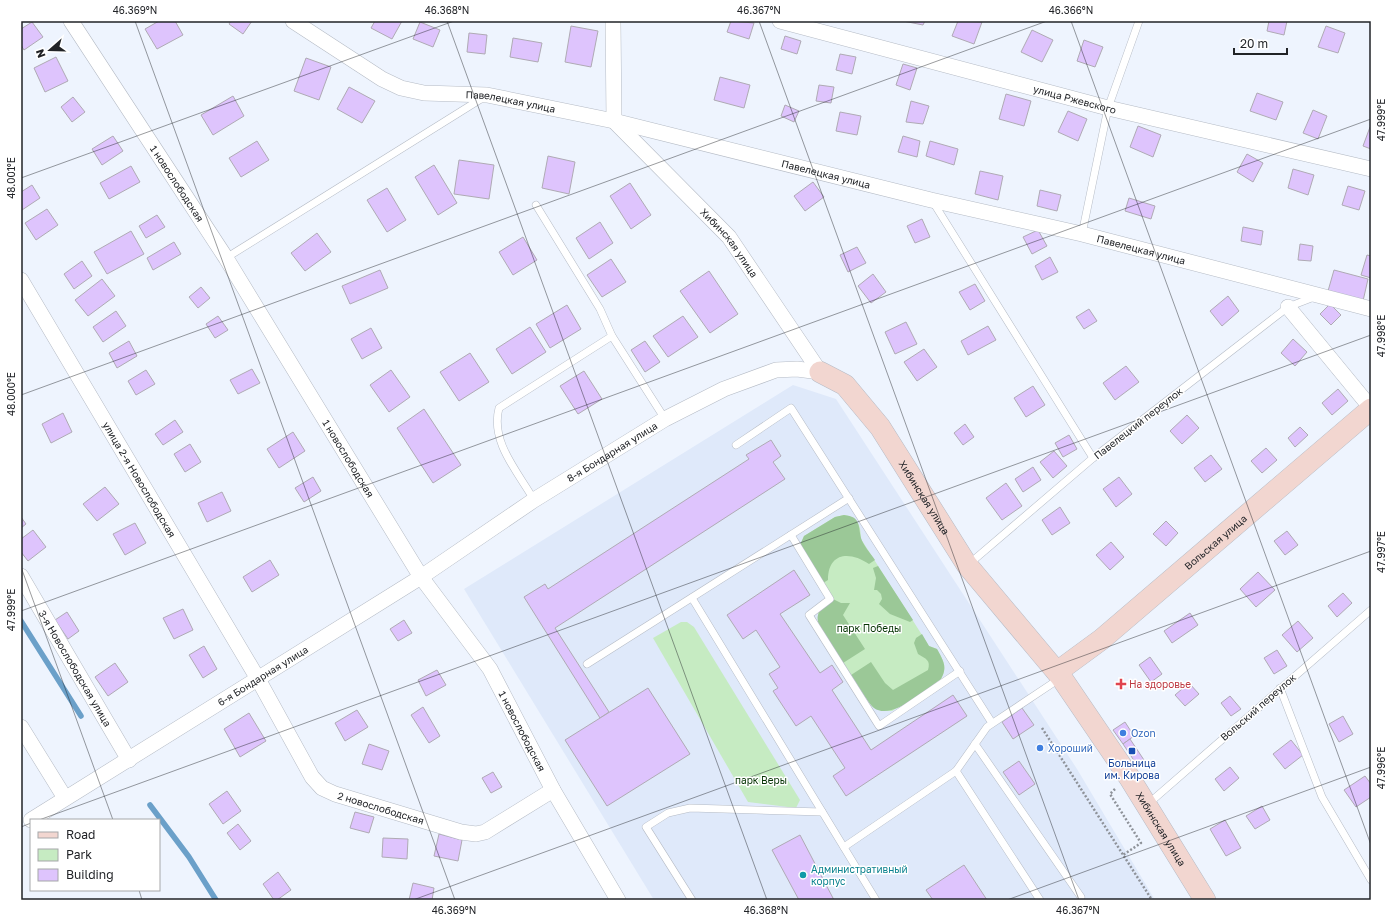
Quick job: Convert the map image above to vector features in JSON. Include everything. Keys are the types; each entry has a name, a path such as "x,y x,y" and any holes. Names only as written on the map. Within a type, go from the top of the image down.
{"street":[{"name":"1 новослободская","path":"71,21 226,258 421,577 490,669 553,790 618,900"},
{"name":"Павелецкая улица","path":"293,21 382,79 401,88 424,93 487,95 614,121 931,200 1082,234 1371,309"},
{"path":"613,21 614,121"},
{"name":"улица Ржевского","path":"780,21 1108,108 1371,169"},
{"name":"Хибинская улица","path":"614,121 729,237 820,372 846,385 880,427 967,565 1059,675 1129,777 1205,900"},
{"name":"улица 2-я Новослободская","path":"21,280 258,679"},
{"path":"1288,307 1371,408"},
{"name":"8-я Бондарная улица","path":"421,577 534,500 665,419 724,389 776,370 797,369 820,372"},
{"name":"Вольская улица","path":"1059,675 1102,640 1371,408"},
{"name":"3-я Новослободская улица","path":"21,576 128,760"},
{"name":"6-я Бондарная улица","path":"33,819 421,577"},
{"name":"2 новослободская","path":"258,679 312,777 322,788 334,794 461,832 476,834 493,828 553,790"},
{"path":"21,727 65,798"},
{"name":"6-я Бондарная улица","path":"21,827 30,821"}],"lane":[{"path":"1082,234 1108,108 1139,21"},
{"path":"226,258 487,95"},
{"path":"931,200 1093,458"},
{"path":"536,205 600,309 612,336 665,419"},
{"name":"Павелецкий переулок","path":"967,565 1093,458 1288,307 1318,295"},
{"path":"534,500 500,441 498,420 499,408 612,336"},
{"path":"736,445 791,408 992,723"},
{"path":"587,664 849,498"},
{"path":"790,535 830,599 809,615 879,726 960,672"},
{"path":"692,598 876,900"},
{"name":"Вольский переулок","path":"1146,806 1371,610"},
{"path":"844,847 956,771 987,727 1059,675"},
{"path":"1280,688 1322,796 1371,880"},
{"path":"975,744 1081,897"},
{"path":"956,771 1040,900"},
{"path":"692,900 646,827 668,813 690,808 822,812"}],"path":[{"path":"1042,728 1152,900"},
{"path":"1110,794 1141,843 1123,855"}],"shaded area":[{"path":"793,385 836,399 1077,769 1155,900 654,900 464,589"}],"green space":[{"name":"парк Победы","path":"844,515 856,520 859,526 861,539 929,646 937,649 944,664 944,671 941,679 892,711 883,711 874,708 819,627 818,613 833,599 800,545 804,536 835,517"},
{"path":"844,515 853,518 858,522 862,541 875,560 869,564 855,557 848,556 836,559 829,571 828,580 823,583 800,545 804,536 835,517"},
{"path":"878,566 913,620 910,622 890,614 879,604 882,599 881,594 877,590 874,590 876,578 873,568"},
{"path":"833,599 841,603 850,603 843,615 865,649 843,663 819,626 818,620 820,610"},
{"name":"парк Веры","path":"681,622 687,622 694,627 800,800 796,808 748,802 653,638"},
{"path":"922,634 929,646 937,649 943,660 944,671 941,679 909,702 899,707 881,711 874,708 851,675 871,662 885,683 893,690 928,670 928,662 918,654 914,643 916,638"}],"building":[{"path":"159,21 175,21 183,35 157,49 145,29"},
{"path":"231,21 252,21 243,34 229,24"},
{"path":"375,21 402,21 392,39 371,28"},
{"path":"731,21 754,23 749,39 727,32"},
{"path":"903,21 925,21 923,25"},
{"path":"958,21 982,22 974,44 952,36"},
{"path":"1269,21 1287,21 1284,35 1267,31"},
{"path":"32,22 43,37 24,50 21,45 21,29"},
{"path":"420,22 440,30 433,47 413,39"},
{"path":"571,26 598,31 591,67 565,62"},
{"path":"1326,26 1345,33 1338,53 1318,47"},
{"path":"1032,30 1053,40 1042,62 1021,52"},
{"path":"469,33 487,35 485,54 467,52"},
{"path":"785,36 801,41 797,54 781,49"},
{"path":"513,38 542,43 538,62 510,57"},
{"path":"1084,40 1103,47 1095,67 1077,61"},
{"path":"840,54 856,57 852,74 836,70"},
{"path":"56,57 68,81 45,92 34,68"},
{"path":"306,58 331,67 319,100 294,91"},
{"path":"903,64 917,68 910,90 896,85"},
{"path":"720,77 750,85 744,108 714,100"},
{"path":"819,85 834,87 831,103 816,101"},
{"path":"349,87 375,101 362,123 337,109"},
{"path":"1257,93 1283,102 1276,120 1250,111"},
{"path":"1006,94 1031,101 1024,126 999,119"},
{"path":"233,96 244,116 213,135 201,115"},
{"path":"73,97 85,112 72,122 61,107"},
{"path":"911,101 929,106 923,124 906,122"},
{"path":"785,105 799,111 794,122 781,116"},
{"path":"1313,110 1327,116 1318,139 1303,133"},
{"path":"1068,111 1087,119 1078,141 1058,132"},
{"path":"840,112 861,116 857,135 836,131"},
{"path":"1138,126 1161,135 1153,157 1130,147"},
{"path":"1371,127 1371,149 1363,146"},
{"path":"113,136 123,151 102,165 92,149"},
{"path":"903,136 920,141 917,157 898,152"},
{"path":"257,141 269,160 241,177 229,158"},
{"path":"930,141 958,149 954,165 926,156"},
{"path":"1247,154 1263,163 1253,182 1237,172"},
{"path":"548,156 575,162 569,194 542,188"},
{"path":"459,160 494,165 489,199 454,194"},
{"path":"434,165 457,203 438,215 415,177"},
{"path":"131,166 140,182 109,199 100,183"},
{"path":"1293,169 1314,175 1308,195 1288,188"},
{"path":"980,171 1003,176 998,200 975,194"},
{"path":"813,182 824,197 805,211 794,196"},
{"path":"630,183 651,215 631,229 610,196"},
{"path":"32,185 40,198 22,210 21,192"},
{"path":"1348,186 1365,191 1359,210 1342,205"},
{"path":"387,188 406,220 387,232 367,200"},
{"path":"1040,190 1061,195 1057,211 1037,206"},
{"path":"1129,198 1155,206 1151,219 1125,211"},
{"path":"47,209 58,225 36,240 25,223"},
{"path":"157,215 165,227 146,238 139,226"},
{"path":"922,219 930,237 915,243 907,226"},
{"path":"600,222 613,243 589,259 576,238"},
{"path":"1243,227 1263,231 1261,245 1241,241"},
{"path":"1038,230 1047,246 1032,254 1023,237"},
{"path":"131,231 144,254 107,274 94,252"},
{"path":"317,233 331,252 305,271 291,253"},
{"path":"523,237 537,260 513,275 499,252"},
{"path":"174,242 181,254 153,270 147,258"},
{"path":"1300,244 1313,246 1311,261 1298,260"},
{"path":"857,247 866,263 848,272 840,255"},
{"path":"1367,255 1371,256 1371,278 1361,275"},
{"path":"1050,257 1058,272 1042,280 1035,266"},
{"path":"611,259 626,282 602,297 587,275"},
{"path":"82,261 92,276 74,289 64,274"},
{"path":"380,270 388,288 350,304 342,286"},
{"path":"1334,270 1368,279 1363,301 1328,291"},
{"path":"709,271 738,314 710,333 680,291"},
{"path":"873,274 886,292 871,303 858,286"},
{"path":"102,279 115,296 88,316 75,300"},
{"path":"975,284 985,301 970,310 959,292"},
{"path":"201,287 210,298 198,308 189,297"},
{"path":"1228,296 1239,311 1222,326 1210,311"},
{"path":"1330,304 1341,315 1331,325 1320,314"},
{"path":"567,305 581,329 550,348 536,324"},
{"path":"1089,309 1097,321 1084,329 1076,317"},
{"path":"116,311 126,326 103,342 93,327"},
{"path":"218,316 228,330 215,338 206,324"},
{"path":"683,316 698,337 668,357 653,336"},
{"path":"906,322 917,344 895,354 885,332"},
{"path":"988,326 996,340 968,355 961,341"},
{"path":"530,327 546,352 512,374 496,349"},
{"path":"371,328 382,348 362,359 351,339"},
{"path":"1293,339 1307,352 1295,366 1281,353"},
{"path":"129,341 137,356 117,368 109,353"},
{"path":"645,341 660,362 645,372 631,350"},
{"path":"924,349 937,367 917,381 904,362"},
{"path":"470,353 489,382 459,401 440,372"},
{"path":"1126,366 1139,382 1115,400 1103,383"},
{"path":"252,369 260,383 238,394 230,380"},
{"path":"146,370 155,384 136,395 128,381"},
{"path":"391,370 410,397 389,412 370,385"},
{"path":"584,371 602,399 578,414 560,386"},
{"path":"1033,386 1045,405 1026,417 1014,398"},
{"path":"1338,389 1348,401 1332,415 1322,403"},
{"path":"424,409 461,465 433,483 397,428"},
{"path":"63,413 72,432 51,443 42,424"},
{"path":"1187,415 1199,428 1182,444 1170,431"},
{"path":"175,420 183,432 163,445 155,434"},
{"path":"965,424 974,437 963,445 954,433"},
{"path":"1300,427 1308,435 1295,447 1288,438"},
{"path":"293,432 305,451 279,468 267,449"},
{"path":"1069,435 1077,449 1063,457 1055,443"},
{"path":"771,440 781,456 773,462 785,479 555,628 609,712 600,718 524,597 545,584 548,589 749,459 746,455"},
{"path":"190,444 201,462 185,472 174,454"},
{"path":"1266,448 1277,460 1262,473 1251,461"},
{"path":"1054,451 1067,466 1053,478 1040,462"},
{"path":"1211,455 1222,469 1205,482 1194,468"},
{"path":"1033,467 1041,480 1023,492 1015,479"},
{"path":"313,477 321,491 304,502 295,488"},
{"path":"1119,477 1132,494 1116,507 1103,489"},
{"path":"1006,483 1022,506 1002,520 986,498"},
{"path":"105,487 119,504 97,521 83,504"},
{"path":"222,492 231,511 207,522 198,503"},
{"path":"1060,507 1070,523 1052,535 1042,520"},
{"path":"21,517 26,524 21,528"},
{"path":"1166,521 1178,533 1166,546 1153,534"},
{"path":"135,523 146,543 125,555 113,534"},
{"path":"33,530 46,547 28,561 21,552 21,539"},
{"path":"1287,531 1298,545 1285,555 1274,541"},
{"path":"1111,542 1124,557 1110,570 1096,555"},
{"path":"270,560 279,575 252,592 243,577"},
{"path":"794,570 810,595 780,614 820,673 832,665 843,682 832,690 871,750 953,695 967,716 846,796 833,776 845,768 811,716 796,726 773,691 778,688 769,674 780,667 756,630 743,639 727,615"},
{"path":"1258,572 1275,590 1256,607 1240,589"},
{"path":"1343,593 1352,603 1337,617 1328,606"},
{"path":"183,609 193,630 174,639 163,618"},
{"path":"67,612 79,631 68,639 55,620"},
{"path":"1190,613 1198,625 1172,643 1164,631"},
{"path":"404,620 412,633 398,641 390,629"},
{"path":"1298,621 1313,638 1297,652 1282,635"},
{"path":"204,646 217,669 203,678 189,655"},
{"path":"1277,650 1287,666 1274,674 1264,658"},
{"path":"1150,657 1162,674 1151,682 1139,665"},
{"path":"115,663 128,682 108,696 95,677"},
{"path":"437,670 446,685 426,696 418,680"},
{"path":"1189,683 1199,694 1185,706 1175,695"},
{"path":"648,688 690,754 607,806 565,740"},
{"path":"1230,696 1241,709 1231,716 1221,703"},
{"path":"423,707 440,736 429,743 411,715"},
{"path":"1022,708 1034,725 1013,739 1002,722"},
{"path":"357,710 368,727 345,741 335,723"},
{"path":"249,713 266,741 240,757 224,729"},
{"path":"1343,716 1353,734 1339,742 1329,724"},
{"path":"1125,722 1134,736 1123,744 1113,730"},
{"path":"1130,739 1144,760 1137,765 1123,744"},
{"path":"1291,740 1303,755 1285,769 1273,754"},
{"path":"369,744 389,751 382,770 362,764"},
{"path":"1019,761 1035,784 1019,795 1003,772"},
{"path":"1230,767 1239,778 1224,791 1215,779"},
{"path":"493,772 502,787 491,793 482,778"},
{"path":"1365,776 1371,784 1371,797 1356,807 1344,790"},
{"path":"227,791 241,811 223,824 209,804"},
{"path":"1262,806 1270,820 1255,829 1246,816"},
{"path":"355,812 374,817 369,833 350,828"},
{"path":"1225,820 1241,848 1226,856 1210,829"},
{"path":"238,824 251,841 240,850 227,833"},
{"path":"439,834 462,840 458,861 434,856"},
{"name":"Административный корпус","path":"800,835 834,900 799,900 772,850"},
{"path":"383,838 408,839 407,859 382,857"},
{"path":"964,865 987,900 933,900 926,890"},
{"path":"278,872 291,890 277,900 274,900 263,884"},
{"path":"413,883 434,888 432,900 409,900"}],"waterway":[{"path":"21,621 81,716"},
{"path":"150,805 189,857 216,900"}],"place":[{"name":"На здоровье","path":"1121,684"},
{"name":"Ozon","path":"1123,733"},
{"name":"Хороший","path":"1040,748"},
{"name":"Больница им. Кирова","path":"1132,751"},
{"name":"Административный корпус","path":"803,875"}]}
